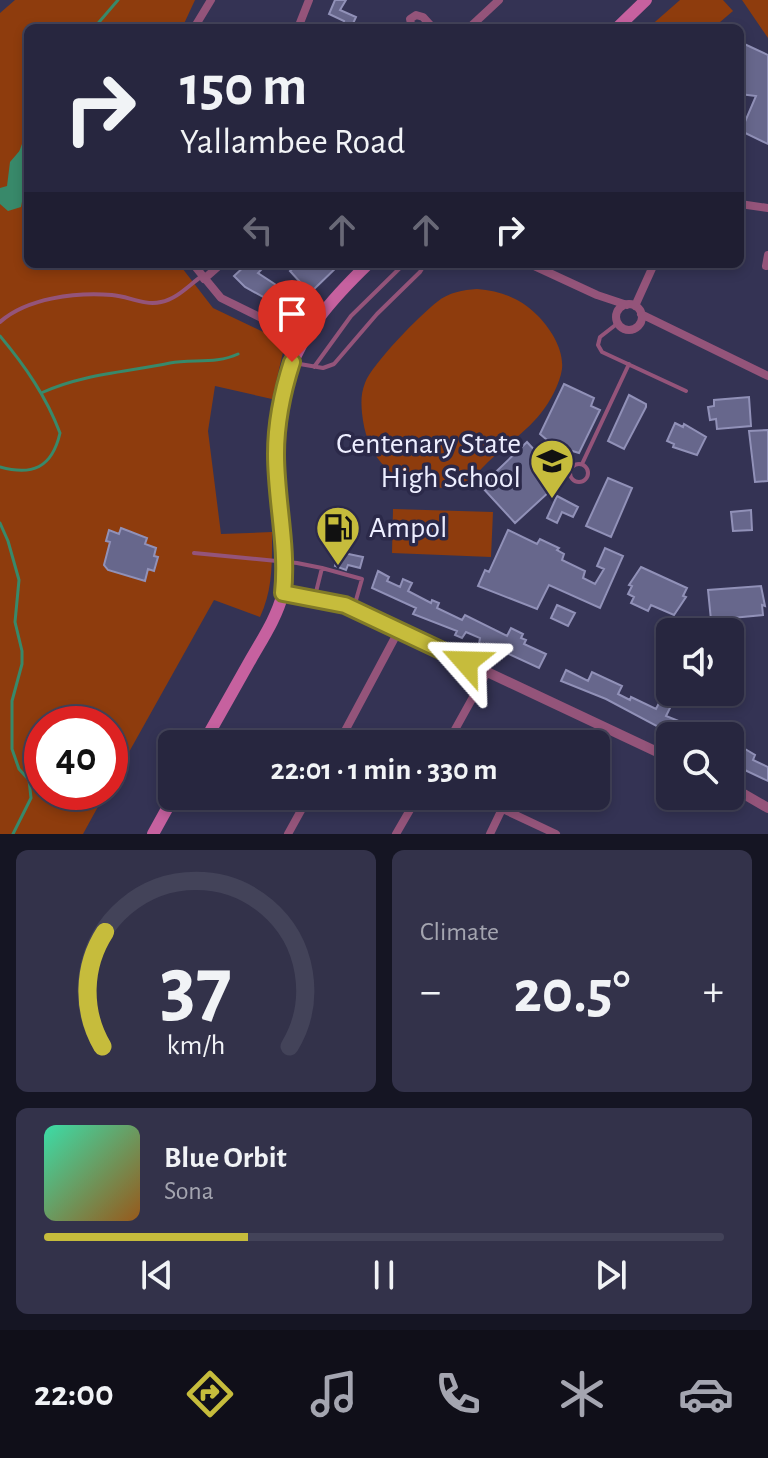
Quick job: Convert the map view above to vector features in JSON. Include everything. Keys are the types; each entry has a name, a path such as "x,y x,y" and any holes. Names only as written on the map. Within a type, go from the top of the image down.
{"main road":[{"path":"621,24 646,0"},
{"path":"211,730 272,621 283,593 285,563 276,433 278,412 292,362 304,339 334,297 364,268"},
{"path":"153,834 166,810"}],"street":[{"path":"196,24 211,0"},
{"path":"300,24 309,0"},
{"path":"473,24 499,0"},
{"path":"411,24 410,19 416,15 429,24"},
{"path":"744,205 768,208"},
{"path":"766,266 768,255"},
{"path":"196,268 221,298 304,339"},
{"path":"203,277 215,268"},
{"path":"546,268 597,295 631,305 665,327 768,376"},
{"path":"617,321 618,311 631,305 652,268"},
{"path":"597,295 627,330 638,326 665,327"},
{"path":"638,326 641,314"},
{"path":"283,593 354,609 656,751"},
{"path":"345,730 399,630"},
{"path":"455,730 487,672"},
{"path":"744,794 768,808"},
{"path":"288,834 301,810"},
{"path":"396,834 410,810"},
{"path":"490,834 502,810"},
{"path":"504,810 556,834"}],"lane":[{"path":"314,367 351,316 400,268"},
{"path":"292,362 329,368 421,268"},
{"path":"0,322 20,309 66,297 113,295 161,302 203,277"},
{"path":"617,321 600,337 598,345 602,352 686,391"},
{"path":"582,464 629,364"},
{"path":"576,464 582,464 589,473 586,479 578,482 572,479 570,470 576,464"},
{"path":"194,553 322,568 362,579 354,609"},
{"path":"314,599 322,568"}],"shaded area":[{"path":"15,0 195,0 184,24 24,24 24,268 182,268 213,308 278,339 284,348 272,399 215,386 208,431 221,534 272,532 270,586 260,617 214,600 128,754 128,706 24,706 24,810 96,810 83,834 0,834 0,13"},
{"path":"680,0 723,0 733,11 718,24 653,24"},
{"path":"742,0 768,0 768,38"},
{"path":"22,148 24,192 21,207 8,211 0,204 0,188 7,186 10,162"},
{"path":"477,289 517,300 542,320 561,354 559,380 548,403 535,420 468,481 448,488 414,484 401,479 381,463 368,441 362,413 364,387 386,352 429,308 451,294"},
{"path":"393,509 493,512 491,557 392,553"}],"building":[{"path":"335,0 346,0 340,10 356,17 353,24 343,24 344,21 329,14"},
{"path":"744,44 768,55 768,144 744,132 744,124 756,96 744,94"},
{"path":"243,268 263,268 258,273 299,300 293,311 285,306 283,308 245,287 234,276"},
{"path":"293,268 336,268 310,293 290,271"},
{"path":"564,384 594,398 591,406 600,410 579,453 553,445 540,434"},
{"path":"629,395 646,404 646,407 624,449 608,441"},
{"path":"749,397 751,426 717,429 716,419 710,420 708,407 714,406 714,400"},
{"path":"675,423 683,427 684,424 706,437 697,455 673,447 674,444 667,441"},
{"path":"768,430 768,481 755,482 749,431"},
{"path":"527,442 562,480 515,523 481,486"},
{"path":"608,478 632,488 611,537 586,526"},
{"path":"557,496 578,507 573,517 562,512 557,523 547,518"},
{"path":"751,510 752,530 733,531 731,512"},
{"path":"121,528 147,538 145,544 156,548 154,556 158,557 154,571 148,569 145,581 108,570 104,565 110,542 106,541 109,530 119,534"},
{"path":"508,530 537,544 540,539 559,548 557,550 564,554 562,560 585,571 583,578 595,584 604,569 597,566 605,548 623,556 600,608 549,585 537,609 478,586 485,570 489,572"},
{"path":"339,552 363,557 360,568 348,565 346,570 335,566"},
{"path":"641,567 687,588 683,596 686,597 674,615 651,605 648,611 631,603 634,597 628,594 632,586 629,585"},
{"path":"378,571 389,577 387,581 400,587 403,579 412,583 408,591 431,603 432,600 439,603 437,608 462,620 465,615 507,636 511,628 523,634 524,644 546,654 539,668 487,644 486,647 479,644 480,638 466,632 462,638 455,635 457,631 413,614 416,608 372,588"},
{"path":"761,586 765,606 762,605 763,615 711,618 708,590"},
{"path":"557,605 575,613 568,626 551,618"},
{"path":"566,670 588,681 592,672 622,686 618,694 630,700 631,697 656,709 658,706 671,706 666,716 681,722 656,722 656,726 606,699 561,681"},
{"path":"744,748 755,755 753,760 768,767 768,781 744,770"}],"waterway":[{"path":"97,24 118,0"},
{"path":"21,151 24,143"},
{"path":"0,336 34,382 60,433 52,454 39,466 22,470 0,467"},
{"path":"41,393 105,374 178,362 222,359 238,354"},
{"path":"0,523 19,580 15,622 22,664 12,701 12,749 19,769 29,780 31,798 13,834"}],"place":[{"name":"Centenary State High School","path":"552,500"},
{"name":"Ampol","path":"338,567"}],"route":[{"path":"292,362 278,412 276,433 285,563 283,593 345,605 466,662"}]}
